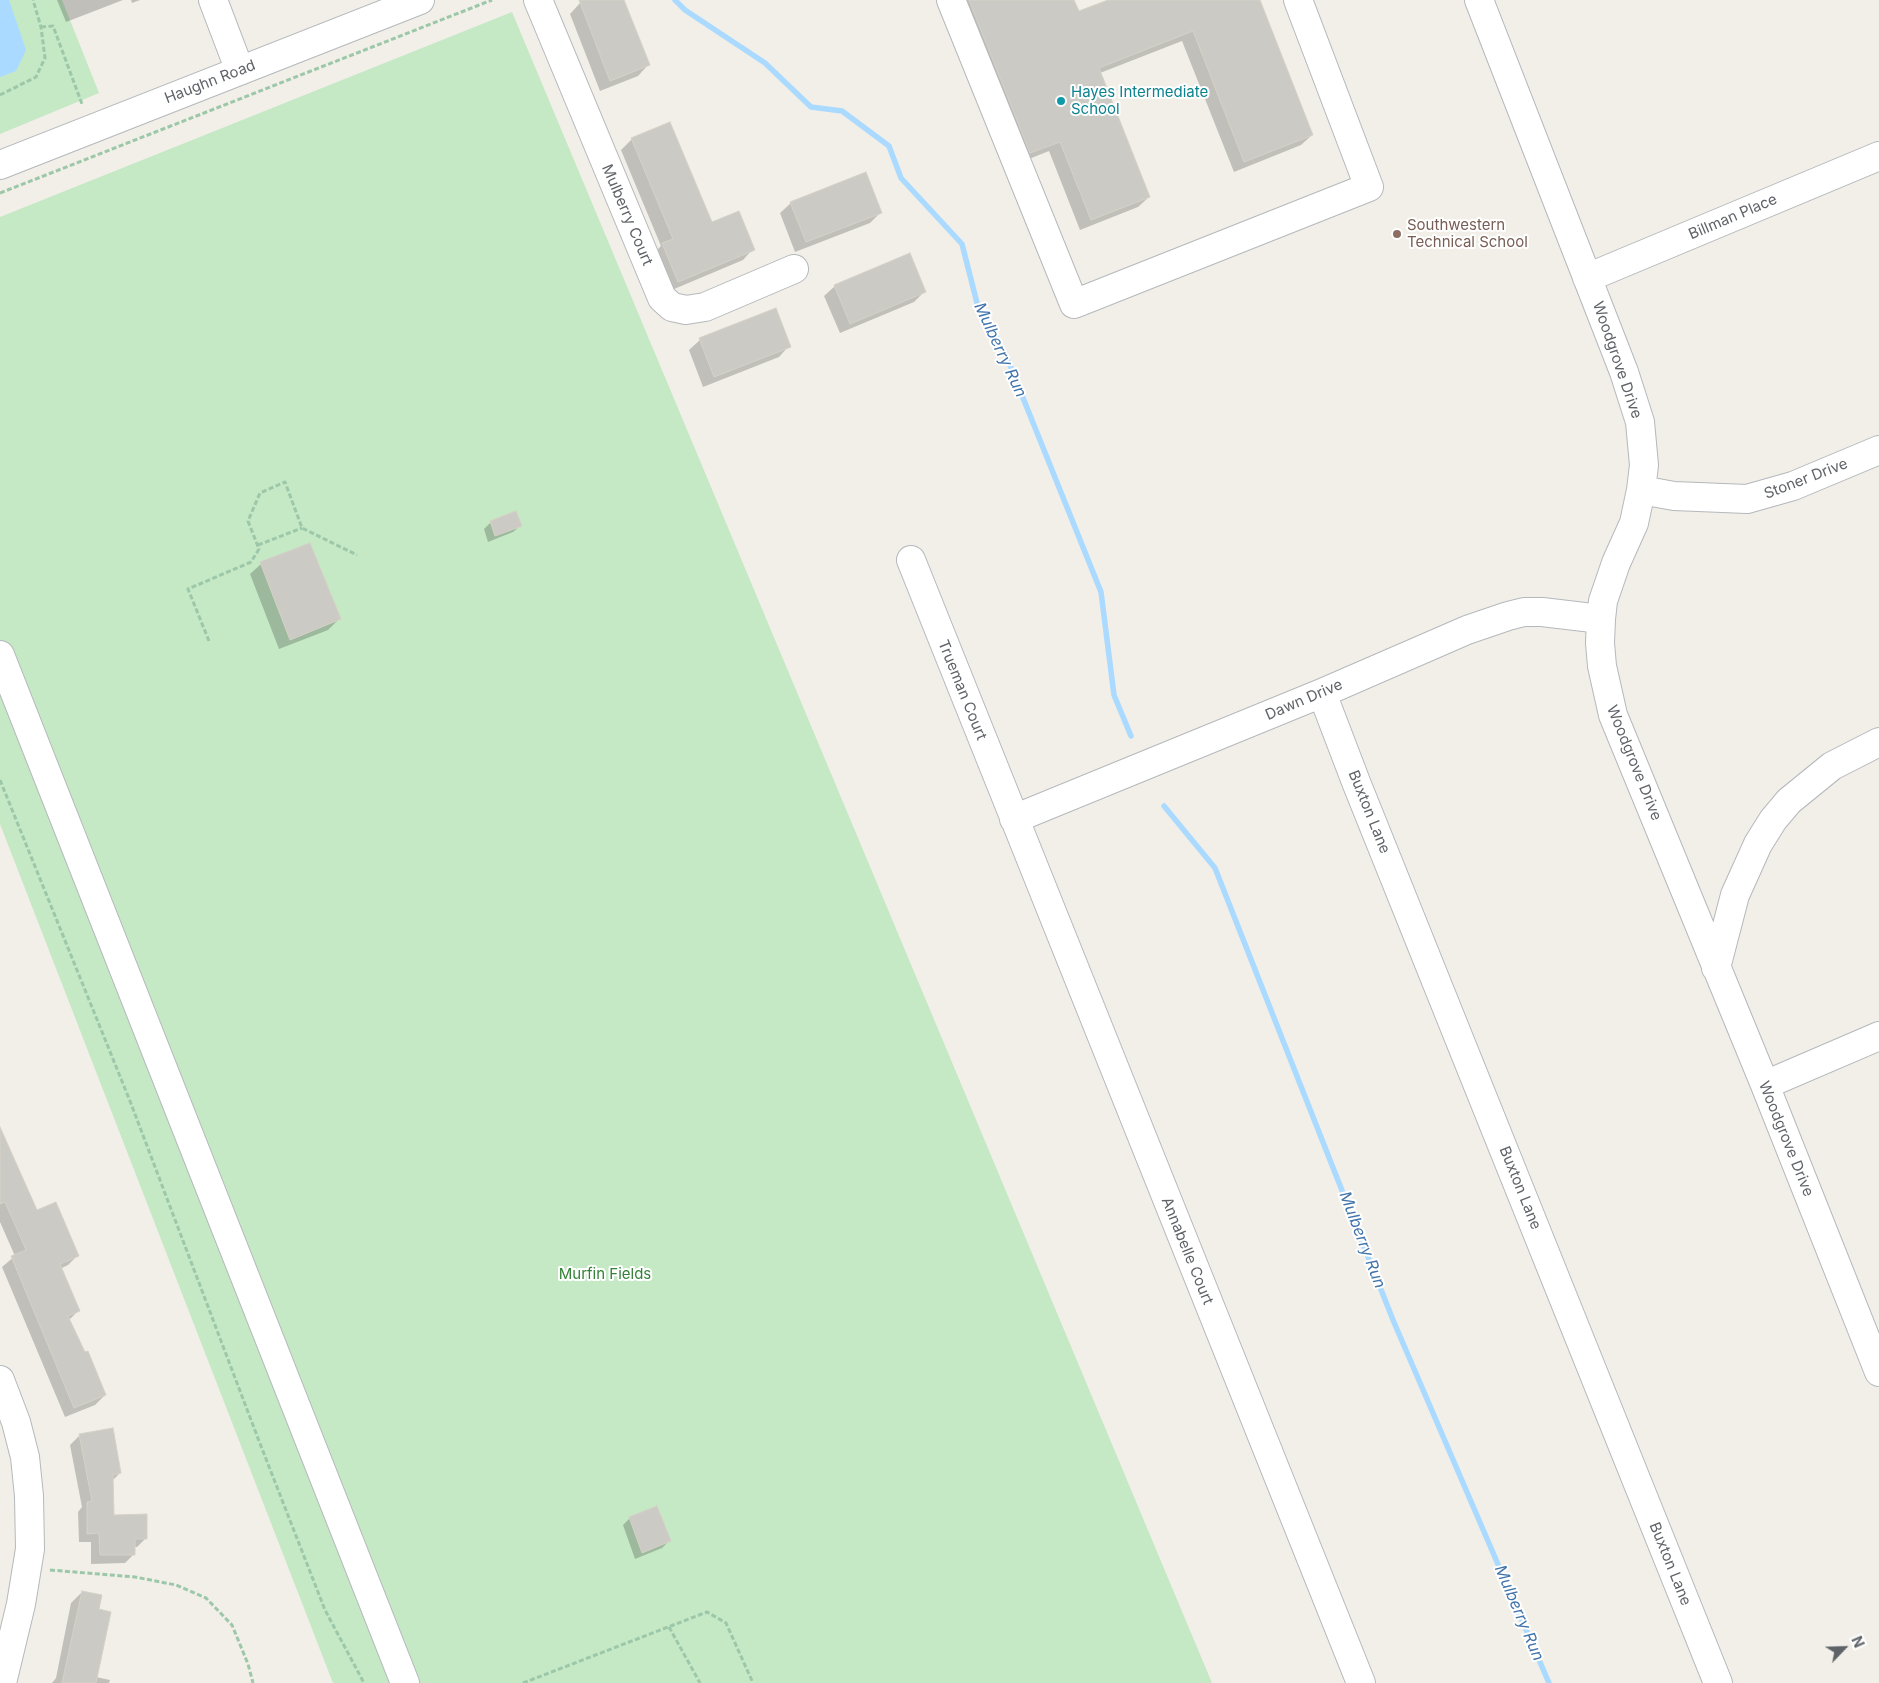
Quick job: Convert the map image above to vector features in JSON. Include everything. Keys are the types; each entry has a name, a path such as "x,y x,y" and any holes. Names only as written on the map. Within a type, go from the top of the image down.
{"street":[{"path":"213,0 240,70"},
{"name":"Haughn Road","path":"0,165 420,0"},
{"name":"Mulberry Court","path":"538,0 662,298 672,307 686,310 705,307 794,269"},
{"path":"951,0 1074,304 1369,187 1298,0"},
{"name":"Woodgrove Drive","path":"1479,0 1624,372 1640,422 1644,465 1642,490 1634,523 1616,563 1603,601 1601,619 1600,643 1607,692 1613,715 1764,1085 1872,1332 1879,1372"},
{"name":"Billman Place","path":"1587,278 1879,156"},
{"name":"Stoner Drive","path":"1642,490 1674,496 1747,499 1793,486 1879,450"},
{"name":"Trueman Court","path":"911,560 1014,819"},
{"name":"Dawn Drive","path":"1014,819 1322,693 1467,630 1508,616 1524,612 1542,612 1601,619"},
{"path":"0,655 405,1683"},
{"name":"Buxton Lane","path":"1322,693 1718,1683"},
{"path":"1716,968 1735,896 1758,844 1773,820 1789,801 1832,766 1879,742"},
{"name":"Annabelle Court","path":"1014,819 1361,1683"},
{"path":"1764,1085 1879,1036"},
{"path":"0,1380 16,1422 25,1457 29,1496 30,1549 21,1604 2,1683"}],"path":[{"path":"0,95 36,77 45,58 41,27 33,0"},
{"path":"0,193 492,0"},
{"path":"41,27 53,26 82,104"},
{"path":"209,641 188,588 251,562 259,549 248,521 260,493 285,482 302,528 357,555"},
{"path":"258,545 302,528"},
{"path":"0,780 130,1101 255,1432 325,1610 364,1683"},
{"path":"27,1569 135,1577 176,1586 206,1598 232,1625 248,1664 253,1683"},
{"path":"523,1683 707,1612 726,1623 753,1683"},
{"path":"669,1627 700,1683"}],"green space":[{"path":"0,0 62,0 99,93 0,134"},
{"name":"Murfin Fields","path":"512,12 1212,1683 333,1683 0,824 0,217"}],"water":[{"path":"0,0 9,0 26,50 16,71 0,77"}],"building":[{"path":"579,0 624,0 650,65 610,81"},
{"name":"Hayes Intermediate School","path":"969,0 1074,0 1079,11 1108,0 1260,0 1313,135 1244,162 1193,31 1099,68 1150,197 1091,220 1060,142 1030,153"},
{"path":"670,122 712,222 739,211 755,250 678,282 662,243 673,239 631,138"},
{"path":"866,172 882,213 806,242 790,202"},
{"path":"910,253 926,292 850,324 834,285"},
{"path":"776,308 791,347 714,377 699,338"},
{"path":"516,511 522,526 495,536 490,521"},
{"path":"310,543 341,619 290,640 260,562"},
{"path":"0,1127 37,1210 56,1202 79,1256 60,1264 80,1311 68,1316 85,1352 88,1351 106,1395 74,1408 11,1256 26,1250 5,1202 0,1204"},
{"path":"113,1428 121,1473 113,1475 114,1515 147,1514 147,1539 135,1539 135,1555 100,1555 99,1533 87,1534 87,1502 92,1501 79,1434"},
{"path":"657,1506 671,1541 642,1553 629,1517"},
{"path":"82,1591 102,1595 99,1609 111,1612 96,1683 62,1683"}],"waterway":[{"name":"Mulberry Run","path":"675,0 685,10 765,63 811,107 842,111 889,146 901,178 962,244 977,303 1005,353 1101,592 1114,695 1131,736"},
{"name":"Mulberry Run","path":"1164,806 1215,868 1393,1320 1549,1683"}],"place":[{"name":"Hayes Intermediate School","path":"1061,101"},
{"name":"Southwestern Technical School","path":"1397,234"}]}
